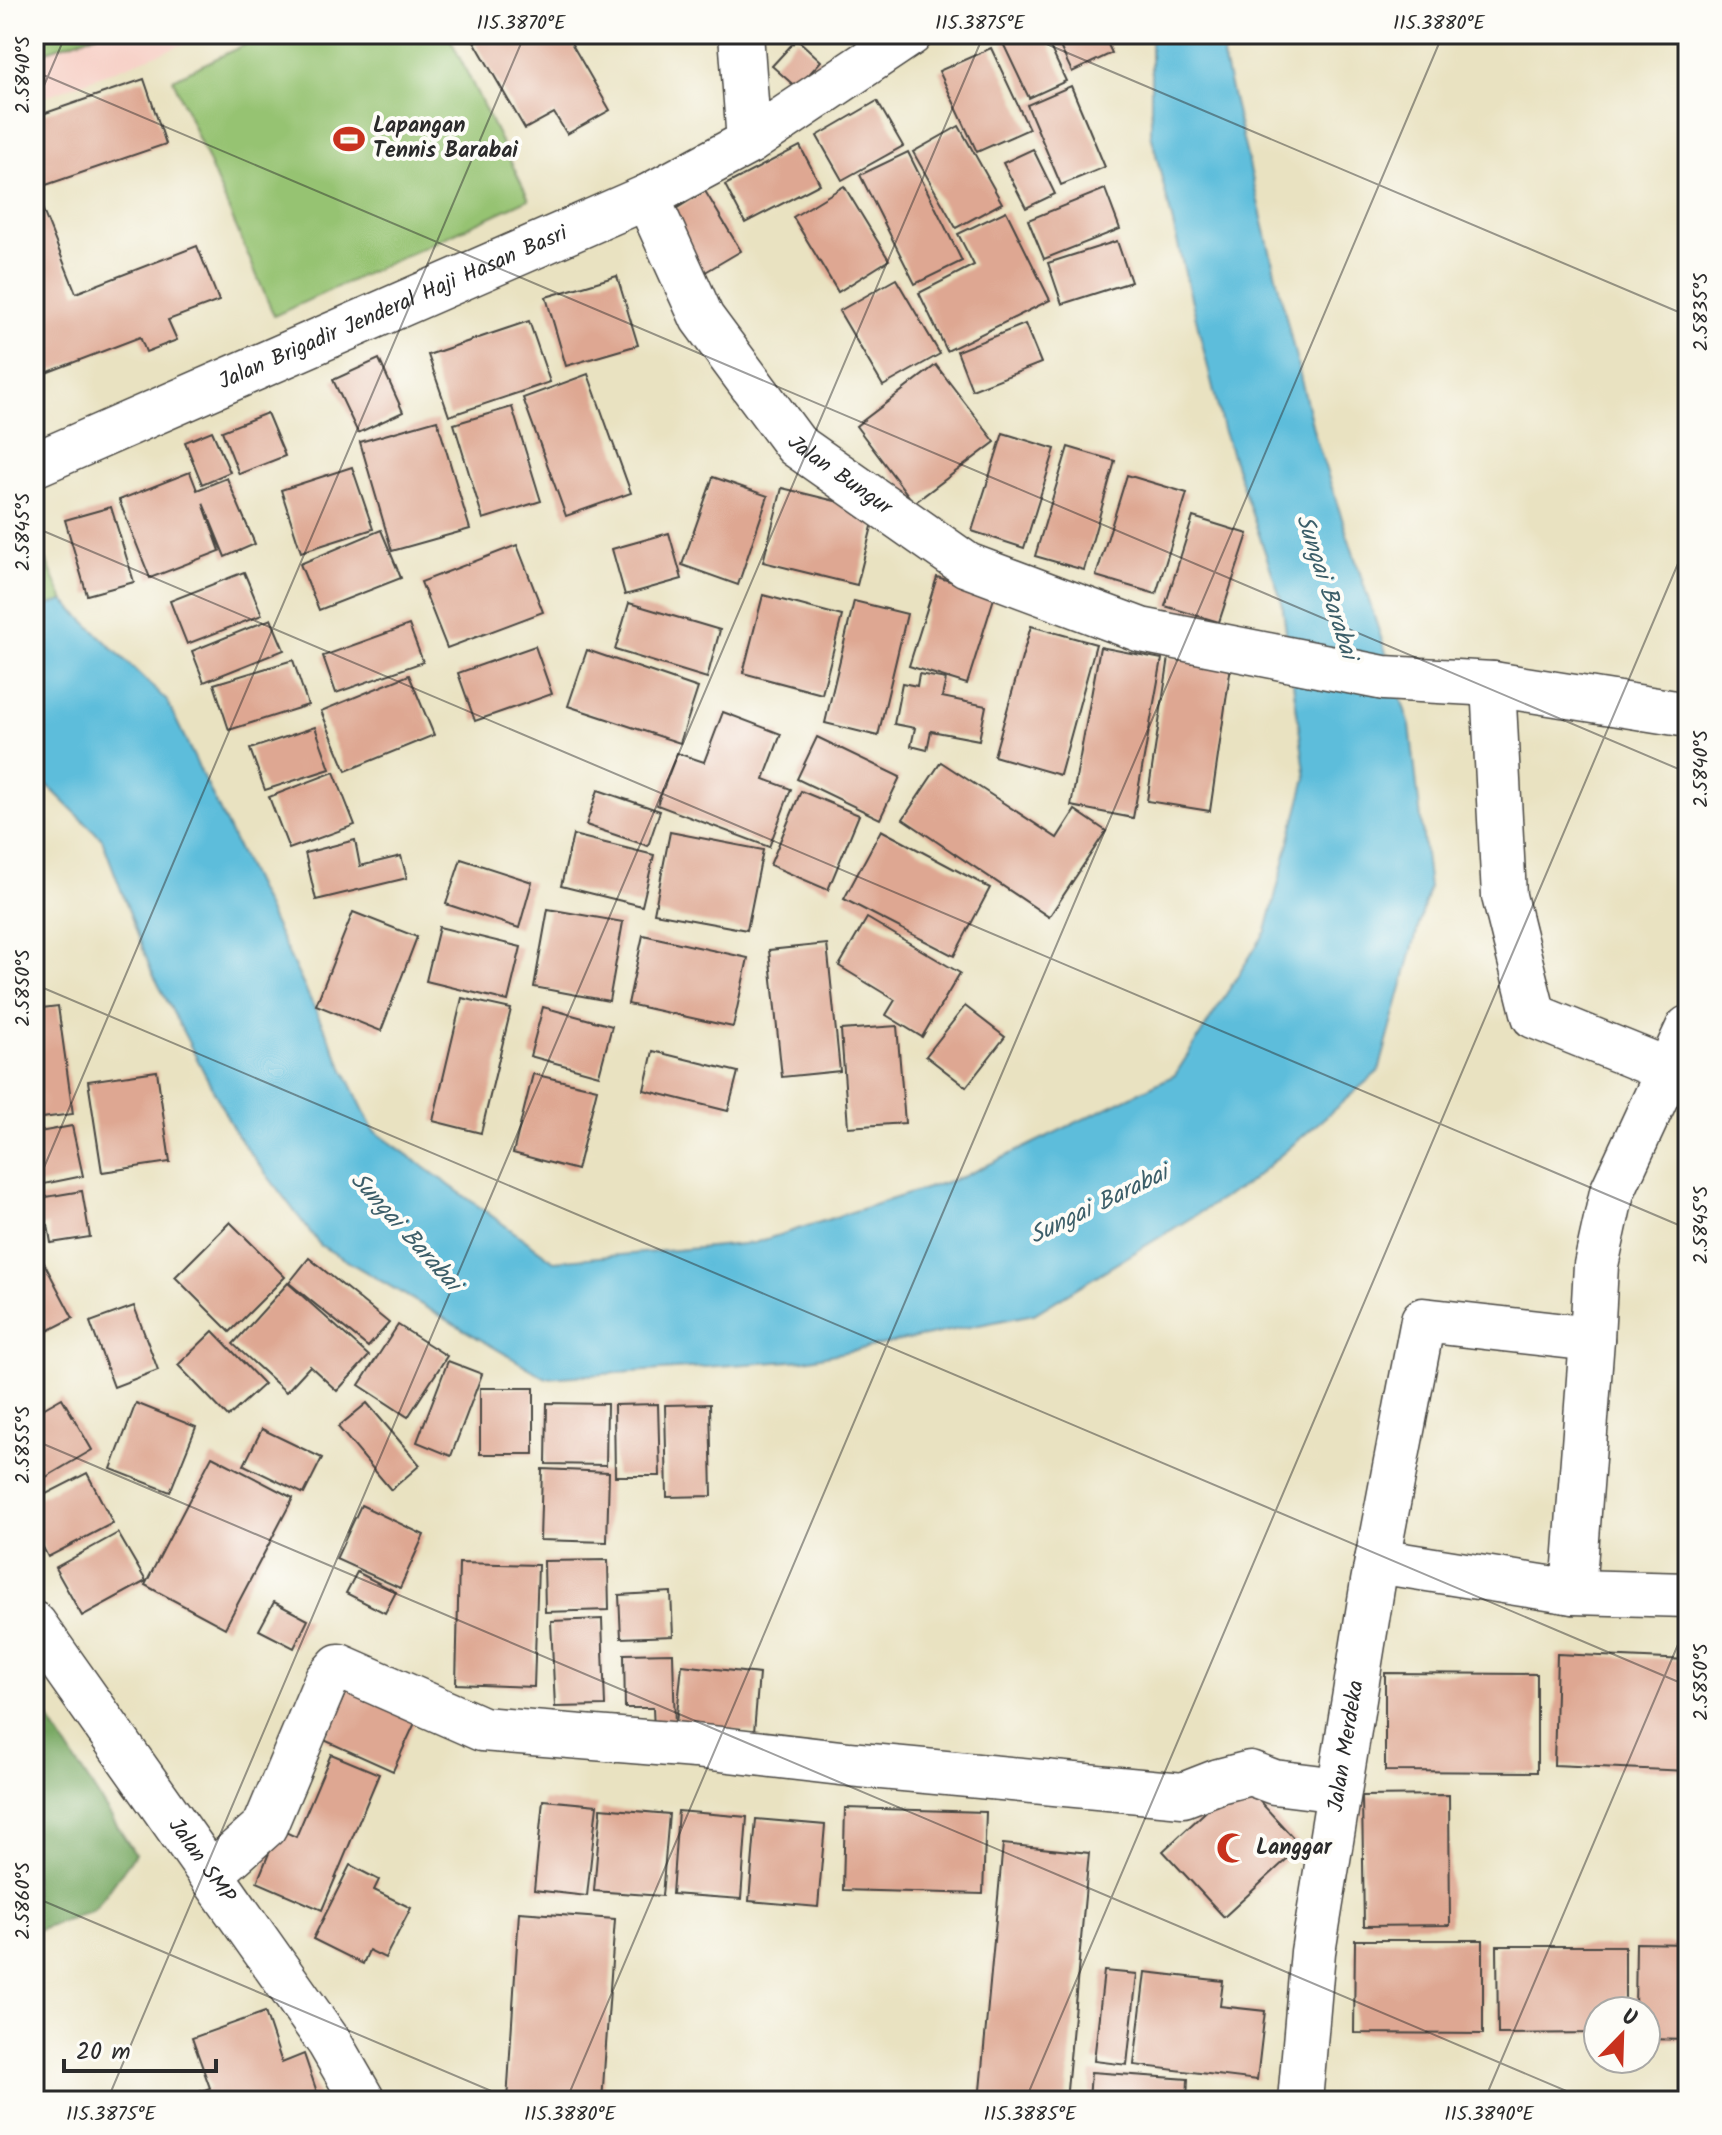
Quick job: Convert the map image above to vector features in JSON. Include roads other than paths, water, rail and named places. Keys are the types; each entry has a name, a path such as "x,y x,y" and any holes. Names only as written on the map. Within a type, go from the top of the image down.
{"street":[{"path":"741,34 749,142"},
{"name":"Jalan Brigadir Jenderal Haji Hasan Basri","path":"34,465 647,197 749,142 910,34"},
{"name":"Jalan Bungur","path":"647,197 702,318 796,445 967,565 1141,630 1384,678 1493,684 1688,715"},
{"path":"1493,684 1504,896 1534,1016 1668,1070"},
{"path":"1573,1592 1596,1265 1612,1192 1688,1028"},
{"name":"Jalan Merdeka","path":"1300,2101 1313,1952 1375,1572 1423,1320 1592,1339"},
{"path":"1375,1572 1573,1592 1688,1595"},
{"name":"Jalan SMP","path":"34,1624 329,2042 363,2101"},
{"path":"211,1874 265,1826 326,1681 339,1666 482,1729 695,1746 849,1764 1183,1795 1250,1773 1274,1782 1339,1790"}],"water":[{"name":"Sungai Barabai","path":"1151,34 1228,34 1223,57 1314,433 1410,726 1429,888 1379,1071 1248,1183 1034,1314 805,1360 546,1378 320,1245 236,1134 151,970 102,839 34,772 34,609 64,601 167,701 373,1130 554,1261 754,1243 965,1176 1175,1075 1266,931 1306,778 1282,602 1223,429 1151,134"}],"place":[{"name":"Lapangan Tennis Barabai","path":"349,139"},
{"name":"Langgar","path":"1232,1848"}]}
